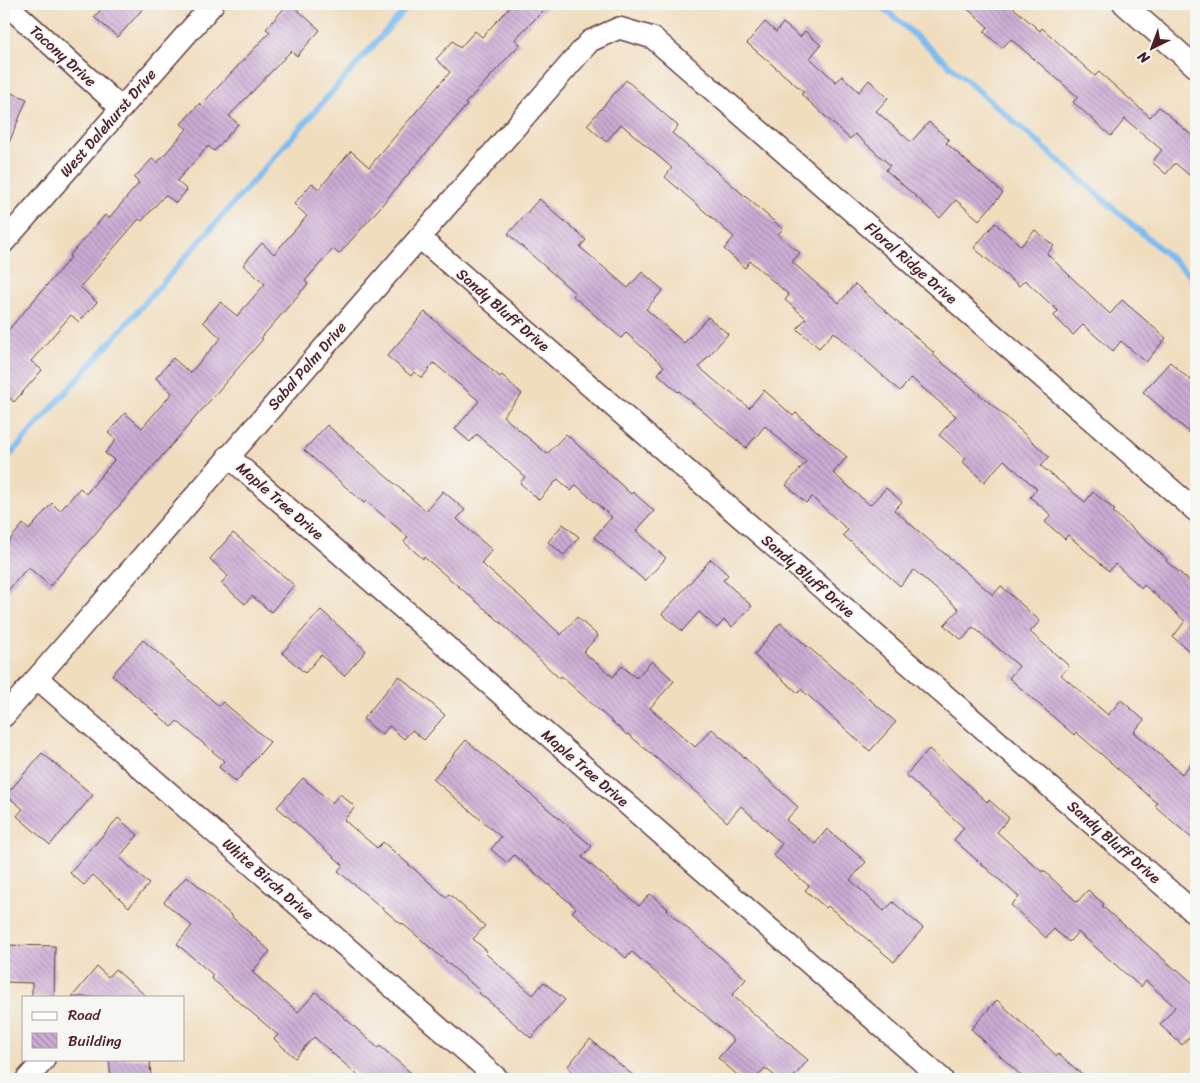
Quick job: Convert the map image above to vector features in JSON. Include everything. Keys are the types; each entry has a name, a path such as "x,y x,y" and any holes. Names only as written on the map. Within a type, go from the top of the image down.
{"street":[{"name":"Tacony Drive","path":"6,4 121,108"},
{"name":"West Dalehurst Drive","path":"4,242 213,4"},
{"path":"1124,4 1196,66"},
{"name":"Sabal Palm Drive","path":"4,716 590,41 619,28"},
{"name":"Floral Ridge Drive","path":"619,28 653,38 1196,511"},
{"name":"Sandy Bluff Drive","path":"420,238 1196,914"},
{"name":"Maple Tree Drive","path":"228,456 942,1079"},
{"name":"White Birch Drive","path":"37,678 498,1079"},
{"path":"28,1079 44,1060"}],"building":[{"path":"106,4 147,4 118,37 94,17"},
{"path":"288,4 291,4 320,30 297,56 291,51 229,116 238,124 214,151 208,146 177,181 187,190 176,203 165,195 142,221 139,219 80,287 97,302 79,322 71,315 31,361 42,370 14,402 4,393 4,335 105,215 109,218 139,183 134,178 152,159 157,163 187,129 181,124 270,32 266,29"},
{"path":"513,4 550,4 515,39 520,44 465,104 467,105 370,219 339,254 333,249 305,281 308,284 261,338 263,339 50,586 28,567 4,595 4,547 23,524 29,530 52,503 60,511 80,488 86,494 114,460 105,453 116,440 108,433 125,413 142,428 172,393 156,378 173,358 190,373 221,338 203,322 220,302 237,316 265,284 243,265 262,243 274,254 307,216 294,204 312,183 319,189 351,151 369,167 450,72 436,59 453,41 460,48 475,31 482,37"},
{"path":"962,4 1009,4 1040,31 1042,28 1095,76 1099,72 1150,117 1159,107 1196,139 1196,181 1175,163 1166,174 1152,162 1162,150 1125,119 1111,136 1073,102 1078,97 1011,39 1002,48 984,32 988,27"},
{"path":"765,22 776,32 783,23 800,37 805,31 821,45 810,58 836,82 842,76 859,92 869,80 888,98 876,111 911,142 929,122 949,140 946,143 1003,193 979,220 956,200 940,218 886,170 890,165 855,134 850,139 801,94 804,92 747,43"},
{"path":"626,80 678,126 672,133 783,229 778,234 800,253 792,262 839,303 855,284 1049,457 1041,466 1085,502 1093,492 1115,510 1113,512 1192,583 1196,589 1196,642 1189,651 1173,637 1185,621 1144,585 1142,588 1115,564 1109,571 1068,535 1065,539 1045,522 1051,515 1030,497 1037,489 1004,460 984,482 963,462 966,458 939,435 956,416 911,378 900,391 834,332 819,348 797,329 806,318 785,300 789,295 750,261 745,268 724,249 734,237 665,177 672,168 621,124 606,142 587,125"},
{"path":"4,90 27,99 4,155"},
{"path":"539,199 586,240 580,247 628,288 642,272 663,290 646,309 684,343 708,317 728,334 699,367 729,393 730,391 749,408 764,390 793,416 796,413 847,457 833,473 870,505 886,488 902,502 894,510 993,595 1001,586 1040,621 1030,632 1069,666 1061,675 1108,715 1121,700 1144,720 1134,732 1182,774 1196,758 1196,842 1155,806 1157,803 1076,732 1074,735 1009,678 1019,666 973,627 962,640 944,625 959,609 914,570 900,586 843,535 848,530 812,497 806,503 786,485 806,462 765,426 746,448 658,374 664,366 626,333 621,338 573,296 575,293 508,234"},
{"path":"995,223 1021,246 1035,230 1054,246 1047,254 1110,314 1122,300 1166,338 1146,362 1121,341 1113,351 1083,325 1073,335 1054,316 1058,311 1025,280 1019,286 974,248"},
{"path":"425,312 500,377 502,375 522,394 503,416 547,454 566,434 631,494 633,492 654,511 636,531 666,558 645,581 594,537 612,517 576,485 571,491 558,479 539,500 520,483 525,477 477,434 470,442 455,429 479,401 434,363 422,378 414,372 411,376 387,356"},
{"path":"1170,362 1196,385 1196,438 1143,392"},
{"path":"327,425 426,511 443,491 465,510 457,519 492,550 481,563 561,635 577,617 598,636 583,652 613,677 622,666 636,678 652,661 674,681 650,708 695,747 712,729 798,807 786,820 815,844 827,829 866,862 850,880 884,911 893,902 923,928 894,962 828,906 826,908 805,890 809,886 773,855 782,844 741,806 727,822 705,800 627,735 561,676 559,678 498,620 424,557 423,559 404,542 408,537 366,501 364,503 304,450"},
{"path":"563,524 579,537 564,555 548,542"},
{"path":"233,533 294,585 271,612 252,596 245,604 221,583 228,576 210,559"},
{"path":"711,559 728,575 723,580 752,606 732,627 724,620 717,628 699,612 682,631 662,614"},
{"path":"321,610 366,651 344,676 321,655 305,673 282,653"},
{"path":"780,623 896,722 870,751 801,689 798,693 754,655"},
{"path":"143,640 219,706 223,702 270,742 236,782 219,767 224,761 177,721 172,727 112,675"},
{"path":"399,676 445,715 424,740 412,730 404,739 389,726 382,735 363,719"},
{"path":"466,740 592,846 582,857 639,906 650,894 746,979 732,995 808,1060 792,1079 779,1079 765,1068 755,1079 742,1079 718,1058 734,1040 632,952 626,958 572,912 576,908 514,855 507,863 491,849 501,837 433,779"},
{"path":"929,749 987,802 989,800 1009,818 997,832 1042,872 1043,870 1077,902 1088,890 1104,904 1102,906 1196,986 1196,1029 1182,1045 1160,1025 1175,1007 1146,981 1141,987 1078,932 1069,942 1054,929 1046,938 1011,905 1019,897 954,840 964,828 906,775"},
{"path":"42,753 93,795 50,845 17,816 23,809 6,795"},
{"path":"303,778 332,803 340,794 355,807 344,820 377,848 383,842 446,897 449,894 485,926 473,939 487,951 485,953 533,995 544,982 565,1000 531,1038 402,923 338,871 343,865 277,807"},
{"path":"118,818 138,835 119,857 149,884 129,907 93,875 84,885 70,873"},
{"path":"187,876 270,951 252,972 298,1012 316,992 378,1048 380,1046 418,1079 362,1079 314,1037 295,1058 274,1039 278,1035 211,978 213,975 177,944 192,926 164,902"},
{"path":"7,945 55,946 54,996 32,996 32,983 6,982"},
{"path":"97,967 108,977 115,969 146,996 73,996"},
{"path":"997,1000 1057,1056 1058,1054 1088,1079 1025,1079 971,1029"},
{"path":"590,1039 637,1079 582,1079 567,1067"},
{"path":"109,1060 150,1060 151,1079 111,1079"}],"waterway":[{"path":"4,462 410,4"},
{"path":"879,4 1196,280"}]}
